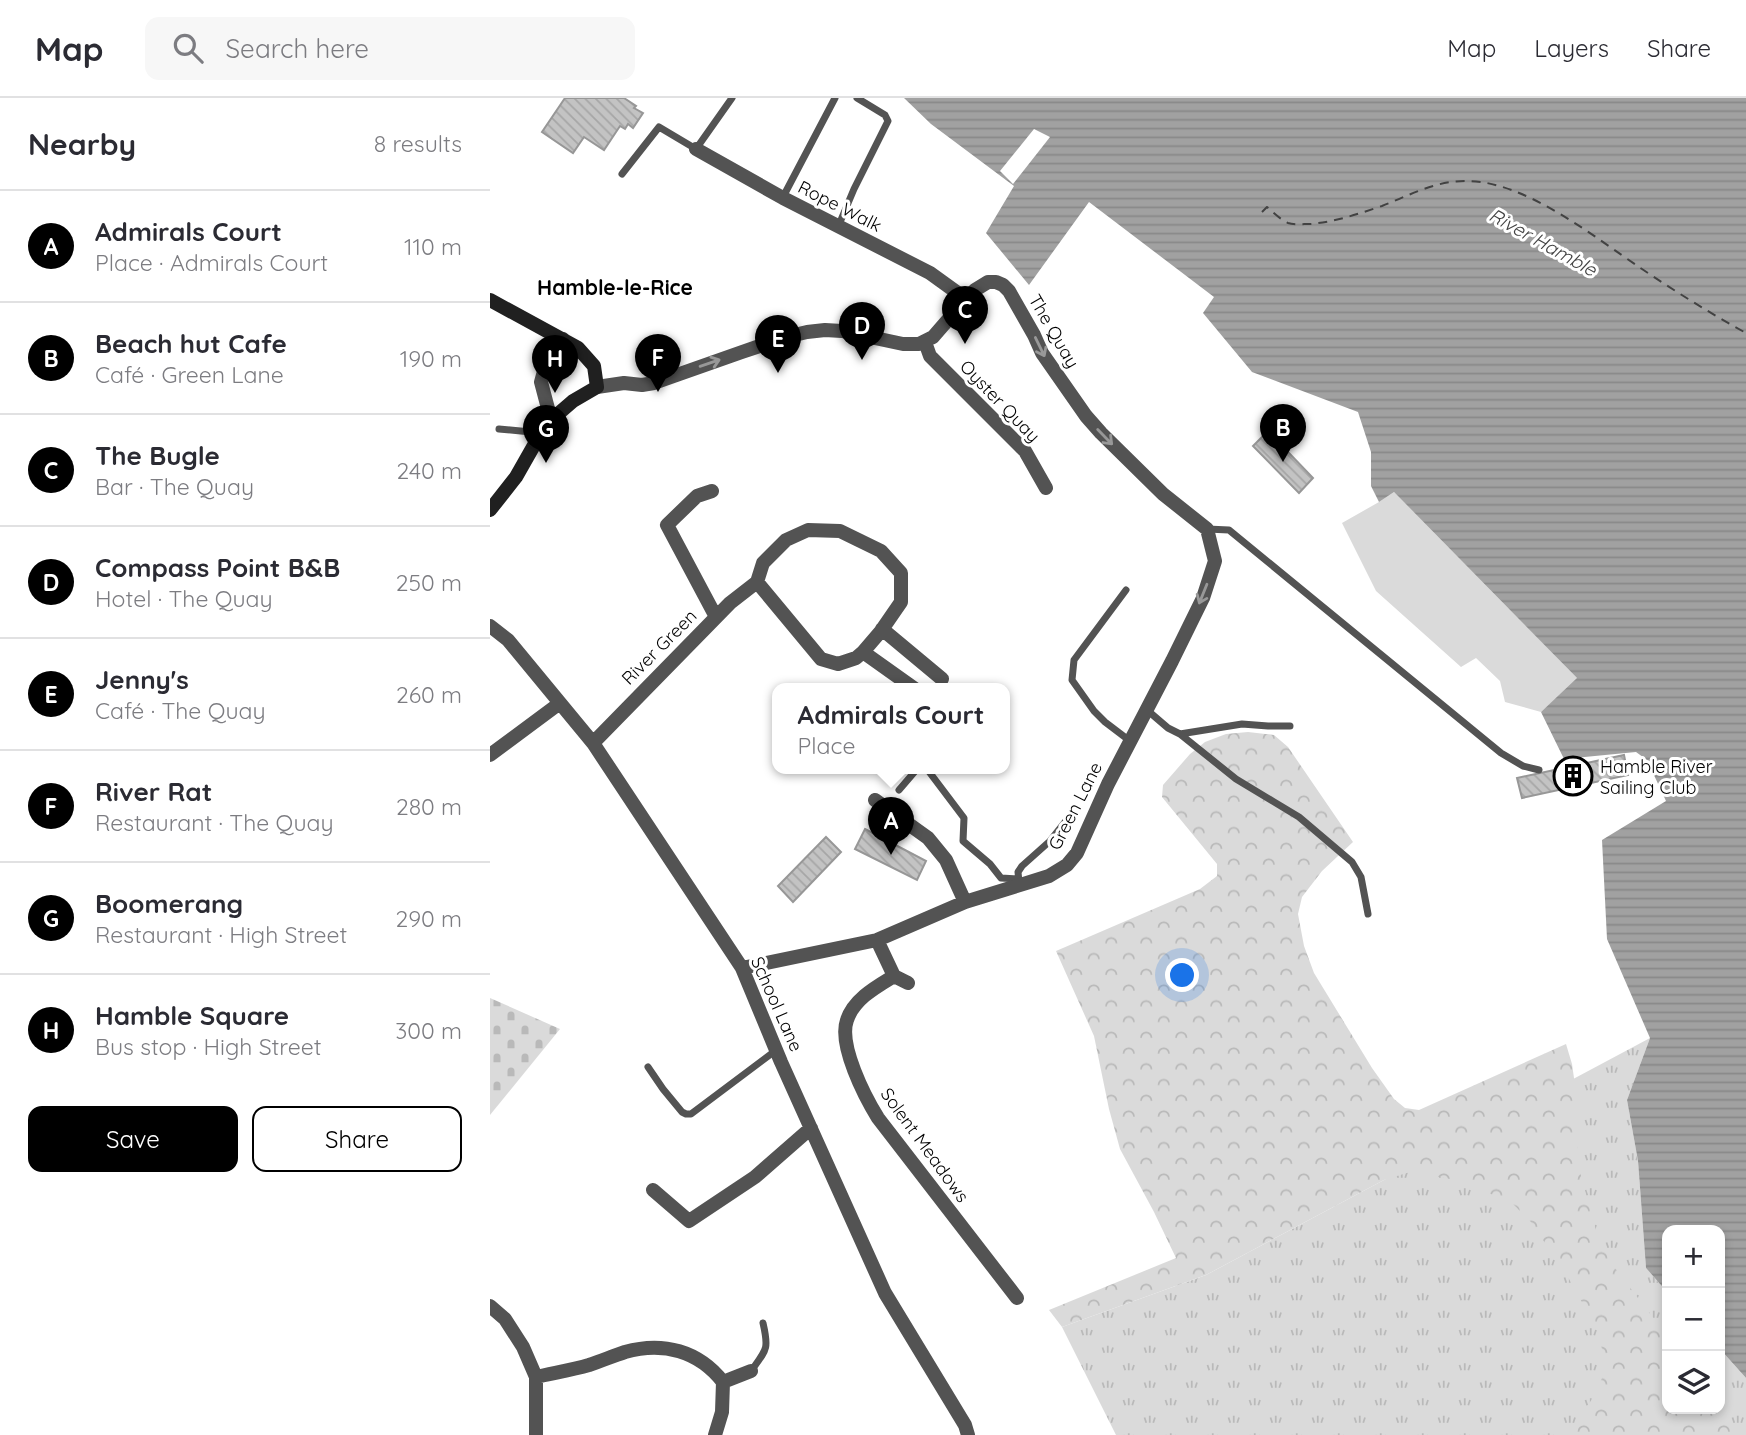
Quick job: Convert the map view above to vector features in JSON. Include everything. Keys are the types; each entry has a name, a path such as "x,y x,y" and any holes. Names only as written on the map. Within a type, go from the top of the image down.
{"main road":[{"path":"490,300 578,348 594,366 597,387 573,401 551,420 516,477 490,510"}],"street":[{"name":"Rope Walk","path":"696,149 783,198 930,273 966,299"},
{"name":"The Quay","path":"925,342 942,328 966,299 988,282 1003,285 1009,291 1042,353 1086,416 1163,494 1207,530"},
{"path":"597,387 624,383 654,383 807,332 842,331 913,345 925,342"},
{"path":"551,420 541,382 546,364 563,339"},
{"name":"Oyster Quay","path":"925,342 930,356 1025,451 1046,488"},
{"path":"712,491 697,496 667,525 716,617"},
{"name":"River Green","path":"593,743 730,603 757,582 763,564 786,540 808,530 840,531 881,551 901,573 901,602 863,652"},
{"name":"Green Lane","path":"743,968 877,940 965,902 1019,883 1049,876 1067,865 1077,853 1108,783 1203,598 1215,561 1207,530"},
{"path":"757,582 821,659 838,664 856,659 863,652 907,683"},
{"name":"School Lane","path":"490,626 508,640 593,743 743,968 776,1050 885,1293 965,1425 968,1435"},
{"path":"882,629 942,678"},
{"path":"490,755 560,703"},
{"path":"875,800 928,838 946,860 965,902"},
{"path":"877,940 894,976 908,983"},
{"name":"Solent Meadows","path":"894,976 869,991 846,1020 845,1035 852,1064 878,1118 1017,1298"},
{"path":"653,1190 689,1222 755,1177 811,1128"},
{"path":"490,1306 505,1319 523,1346 536,1377 536,1435"},
{"path":"536,1377 588,1365 628,1351 665,1347 697,1357 714,1370 723,1382 722,1412 715,1435"},
{"path":"723,1382 751,1371"}],"lane":[{"path":"622,174 659,127 696,149 732,98"},
{"path":"783,198 835,98"},
{"path":"838,227 888,121 885,115 857,98"},
{"path":"499,429 541,433"},
{"path":"1207,530 1229,530 1501,753 1523,766 1539,770"},
{"path":"1126,590 1074,660 1072,680 1094,711 1130,741"},
{"path":"1146,710 1236,779 1298,817 1352,862 1361,877 1368,914"},
{"path":"1180,734 1242,724 1290,726"},
{"path":"899,790 912,774"},
{"path":"931,774 964,818 963,841 990,864 1000,878 1019,883 1018,872 1022,866 1050,841 1073,812"},
{"path":"648,1067 682,1112 691,1114 776,1050"},
{"path":"751,1371 768,1344 763,1323"}],"green space":[{"path":"1394,492 1578,679 1541,712 1505,702 1500,681 1476,658 1461,667 1376,591 1342,523"},
{"path":"1248,732 1274,735 1288,747 1353,842 1322,871 1302,897 1298,914 1304,946 1314,973 1394,1099 1405,1108 1419,1110 1566,1044 1576,1092 1576,1136 1581,1176 1597,1234 1615,1268 1662,1329 1662,1414 1725,1412 1732,1424 1733,1435 1564,1435 1575,1425 1603,1376 1604,1357 1597,1329 1569,1279 1531,1222 1510,1201 1450,1179 1410,1172 1384,1180 1206,1275 1062,1327 1049,1310 1176,1258 1120,1149 1094,1036 1056,951 1200,889 1217,876 1217,864 1162,797 1163,785 1190,754 1205,742 1226,734"},
{"path":"490,998 560,1029 490,1115"},
{"path":"1650,1038 1627,1100 1638,1161 1646,1268 1662,1286 1662,1414 1725,1414 1725,1355 1746,1378 1746,1435 1116,1435 1062,1327 1206,1275"}],"water":[{"name":"River Hamble","path":"904,98 1746,98 1746,1378 1725,1355 1725,1225 1662,1225 1662,1286 1646,1268 1638,1161 1627,1100 1650,1038 1607,939 1602,840 1666,801 1647,760 1636,752 1564,759 1541,712 1577,678 1394,492 1379,502 1371,486 1371,452 1358,412 1252,372 1203,313 1214,297 1089,202 1029,285 986,233 1014,186 931,124"}],"pier":[{"path":"1034,129 1050,137 1013,184 1000,171"}],"building":[{"path":"565,98 624,98 643,113 633,128 628,124 625,129 620,126 604,150 584,137 573,153 542,132"},
{"path":"1268,431 1313,478 1299,493 1253,446"},
{"name":"Hamble River Sailing Club","path":"1624,755 1628,775 1522,798 1517,778"},
{"path":"865,829 926,861 917,880 855,849"},
{"path":"826,837 841,852 793,902 778,886"}],"ferry route":[{"path":"1262,212 1267,207 1290,224 1319,223 1364,212 1445,183 1468,181 1490,184 1513,191 1559,213 1668,286 1746,333"}],"place":[{"name":"The Bugle","path":"965,344"},
{"name":"Compass Point B&B","path":"862,360"},
{"name":"Jenny's","path":"778,373"},
{"name":"River Rat","path":"658,392"},
{"name":"Hamble Square","path":"555,393"},
{"name":"Beach hut Cafe","path":"1283,462"},
{"name":"Boomerang","path":"546,463"},
{"name":"Hamble River Sailing Club","path":"1573,776"},
{"name":"Admirals Court","path":"891,855"}],"district":[{"name":"Hamble-le-Rice","path":"615,287"}]}
